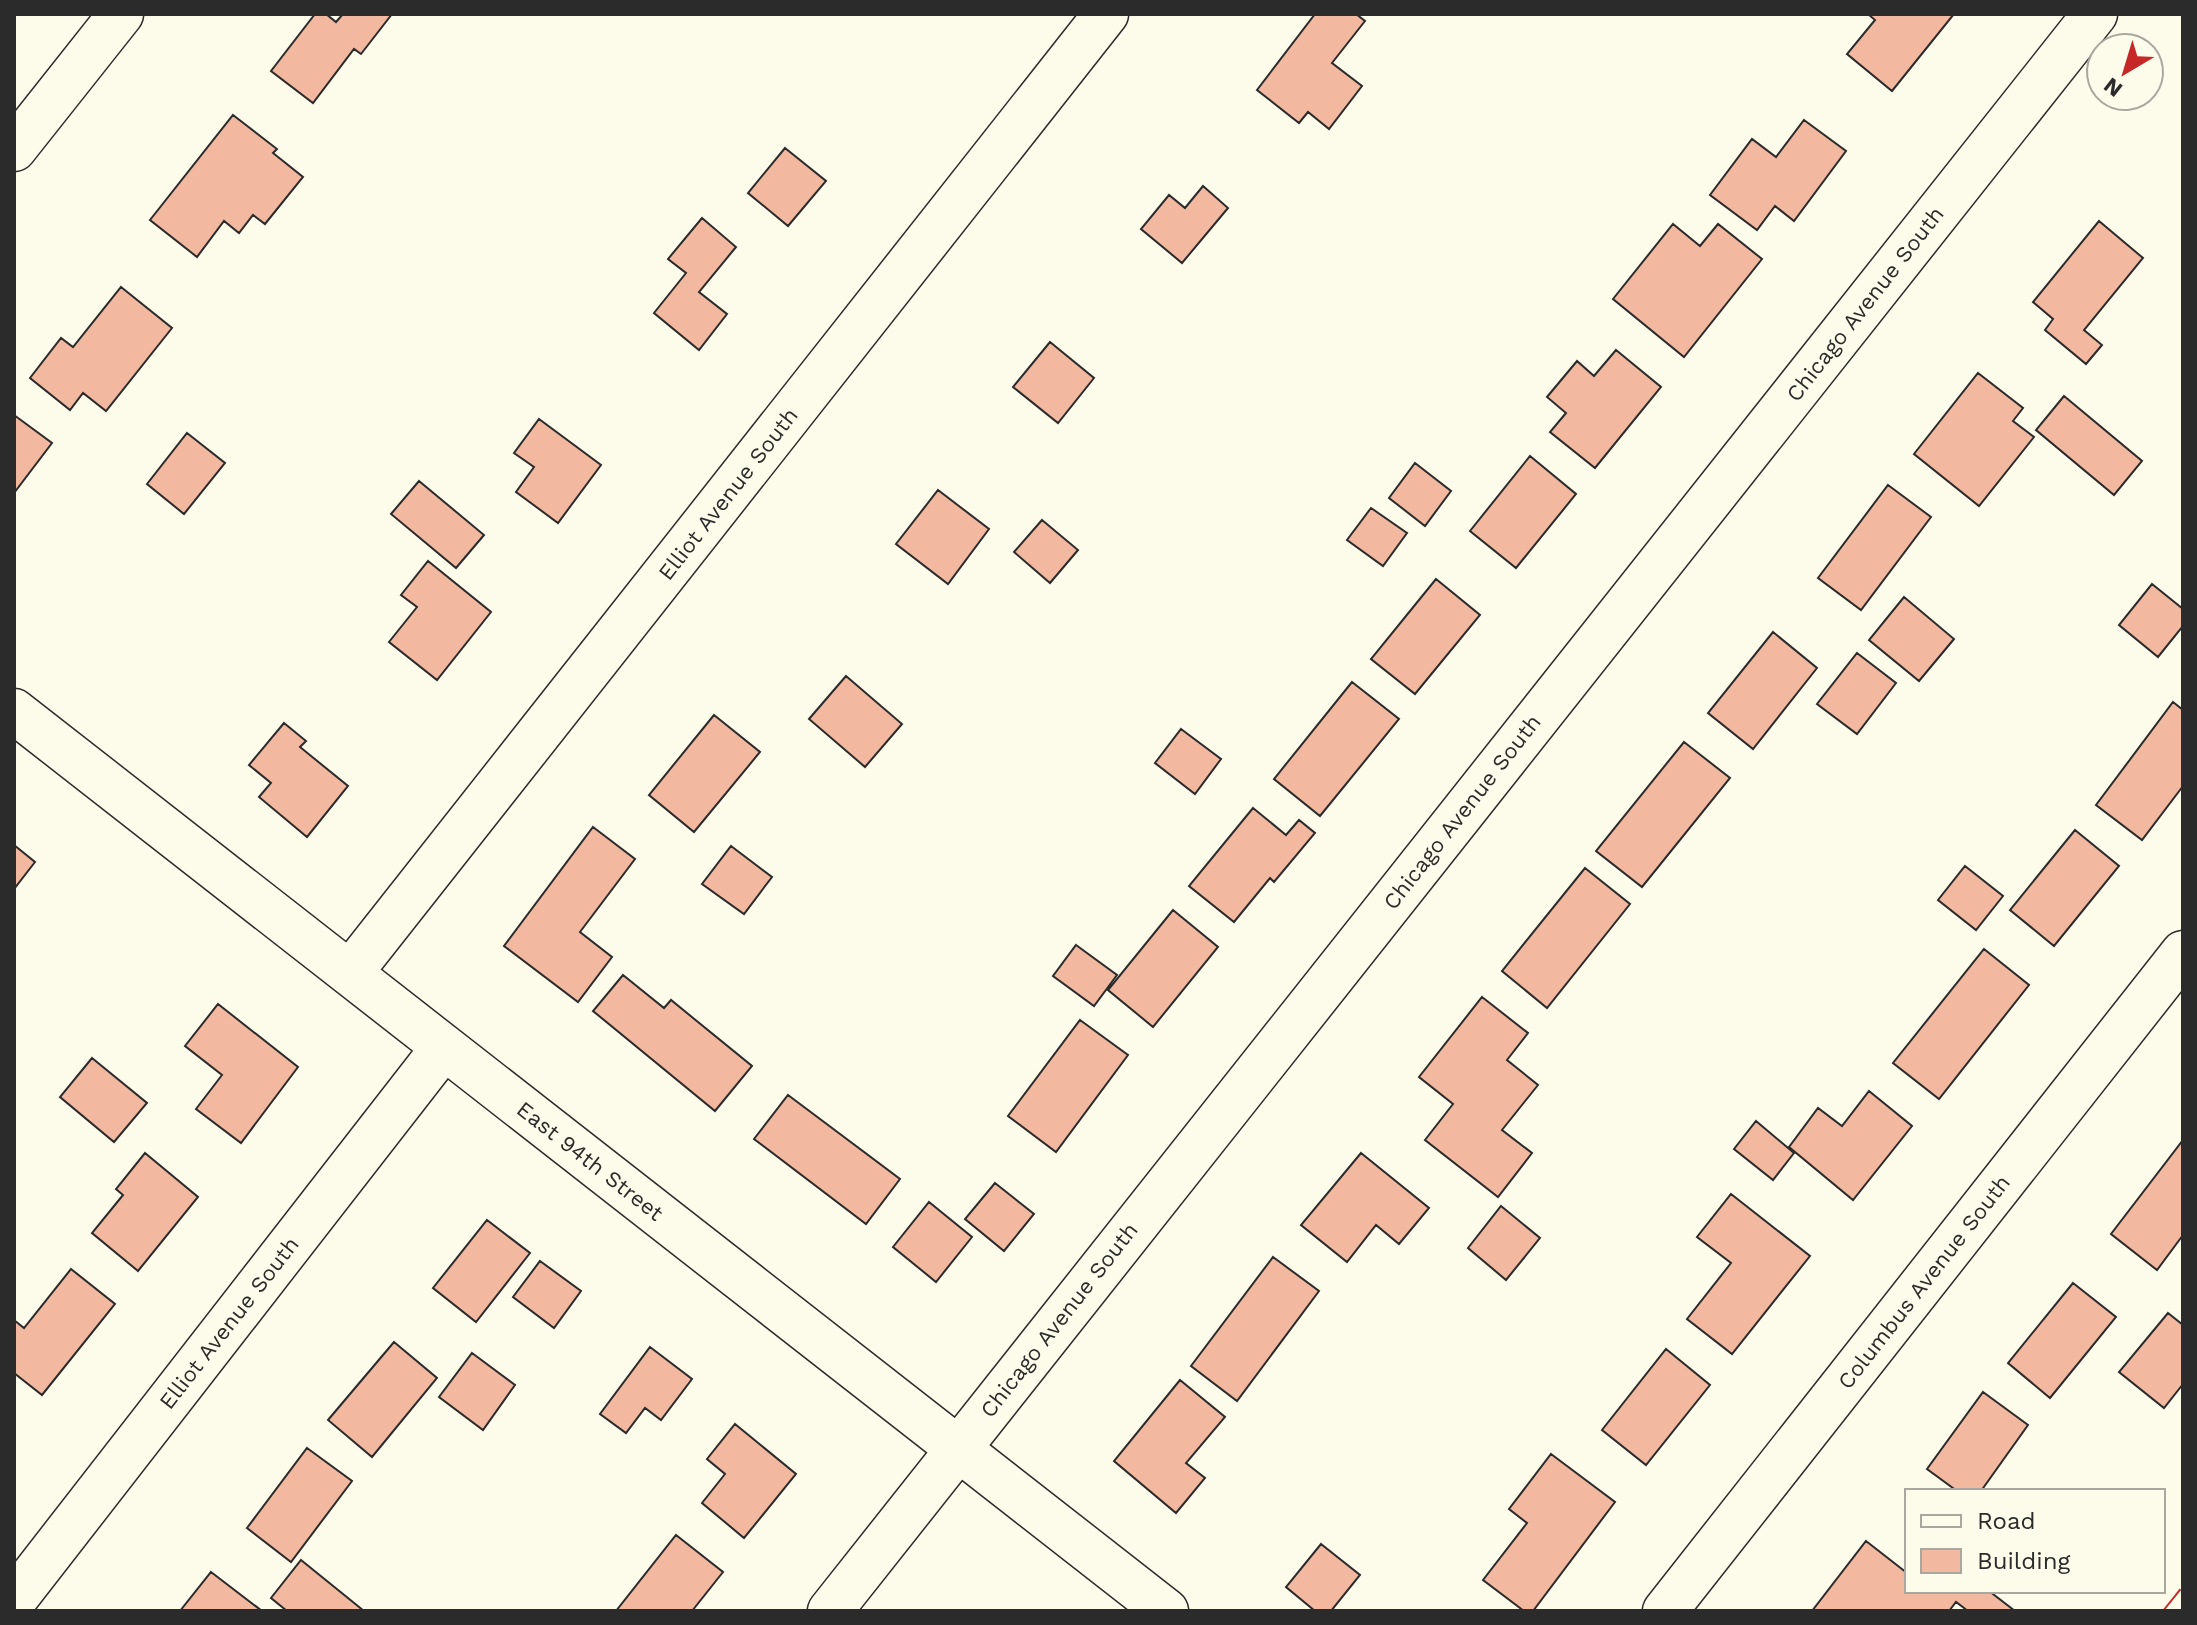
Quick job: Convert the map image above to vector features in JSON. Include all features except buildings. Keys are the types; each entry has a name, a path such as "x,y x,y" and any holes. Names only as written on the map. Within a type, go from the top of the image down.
{"street":[{"path":"14,149 121,14"},
{"name":"Elliot Avenue South","path":"350,973 1106,14"},
{"name":"Chicago Avenue South","path":"830,1611 2095,14"},
{"name":"East 94th Street","path":"14,711 1166,1611"},
{"name":"Columbus Avenue South","path":"1665,1611 2183,953"},
{"name":"Elliot Avenue South","path":"14,1600 444,1047"}],"power":[{"path":"2163,1611 2183,1586"}]}
